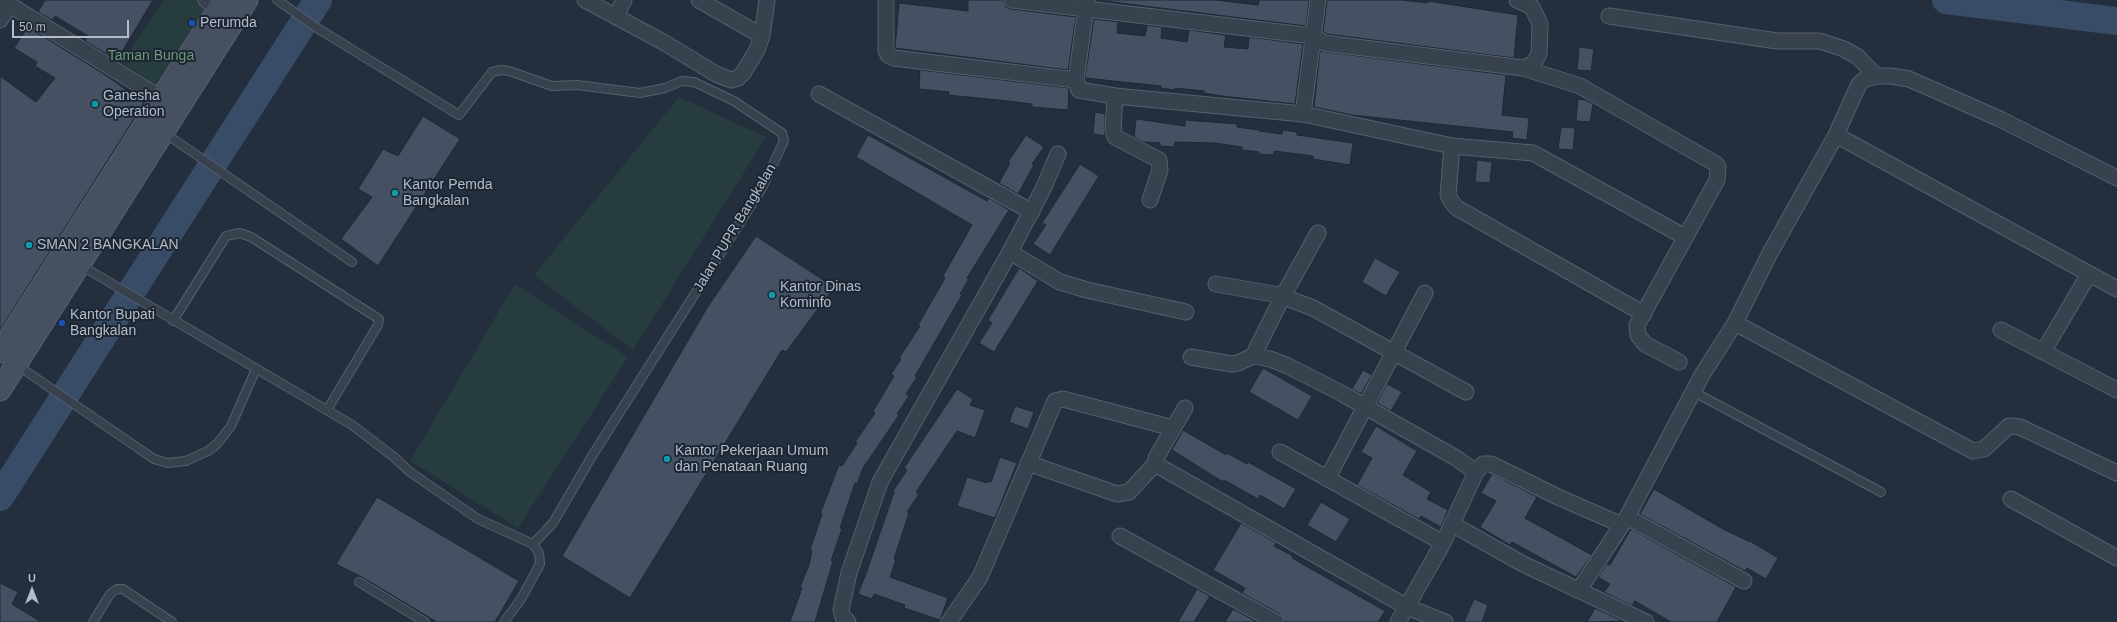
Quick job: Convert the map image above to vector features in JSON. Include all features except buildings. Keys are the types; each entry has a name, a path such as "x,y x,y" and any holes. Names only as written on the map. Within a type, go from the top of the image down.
{"main road":[{"path":"8,358 80,265 163,131 247,0"},
{"path":"0,390 8,358 162,98 216,3"}],"street":[{"path":"585,0 729,80 738,78 743,74 757,50 762,36 767,0"},
{"path":"616,17 624,0"},
{"path":"699,0 762,36"},
{"path":"886,0 886,50 888,55 894,58 1076,80"},
{"path":"1012,0 1086,5 1313,36 1320,42 1331,44 1522,68 1573,82 1716,164 1718,168 1717,180 1637,325 1640,339 1679,362"},
{"path":"1303,114 1318,0"},
{"path":"1517,0 1532,7 1540,24 1541,40 1539,54 1533,64 1522,68"},
{"path":"0,20 6,3 162,98"},
{"path":"1086,5 1076,80 1078,90 1115,96 1303,114 1452,146 1533,153 1685,237"},
{"path":"1609,16 1777,41 1820,41 1844,49 1858,57 1876,76"},
{"path":"1579,590 1624,521 1702,375 1735,324 1770,253 1836,135 1859,84 1865,79 1876,76 1909,79 1937,90 2000,119 2117,178"},
{"path":"819,94 1032,212"},
{"path":"1115,96 1113,129 1115,137 1159,160 1160,170 1150,200"},
{"path":"1836,135 2117,289"},
{"path":"1452,146 1448,195 1457,208 1644,314"},
{"path":"848,622 841,610 849,573 880,482 1032,212 1058,154"},
{"path":"1253,356 1283,296 1318,233"},
{"path":"1010,252 1066,284 1186,312"},
{"path":"2044,352 2089,274"},
{"path":"1216,284 1283,296 1312,308 1466,392"},
{"path":"1328,479 1425,293"},
{"path":"1735,324 1973,450 1984,449 2009,426 2020,427 2117,473"},
{"path":"2001,330 2117,390"},
{"path":"1191,357 1232,364 1238,363 1253,356 1270,359 1286,365 1366,408 1476,472"},
{"path":"949,622 980,577 1053,404 1060,399 1173,428"},
{"path":"1028,463 1117,494 1129,492 1155,464 1156,458 1185,408"},
{"path":"1280,452 1443,544"},
{"path":"1155,464 1407,607 1445,622"},
{"path":"1398,622 1443,544 1476,472 1483,464 1490,464 1558,497 1624,521 1744,581"},
{"path":"2012,499 2117,558"},
{"path":"1452,524 1522,564 1646,622"},
{"path":"1120,536 1276,622"}],"lane":[{"name":"Jalan PUPR Bangkalan","path":"277,0 317,28 458,114 492,72 501,70 509,71 552,86 577,85 640,93 688,81 734,101 765,120 782,133 784,141 754,202 592,456 553,523 533,544"},
{"path":"163,131 352,262"},
{"path":"173,321 226,236 240,233 251,237 378,319 378,325 327,410"},
{"path":"80,265 122,289 140,302 352,425 394,457 410,472 478,519 533,544 539,553 540,564 522,599 504,622"},
{"path":"8,358 154,459 167,463 186,461 208,451 217,444 231,426 256,369"},
{"path":"1694,392 1881,492"},
{"path":"359,582 425,622"},
{"path":"93,622 110,594 117,589 123,589 172,622"}],"green space":[{"name":"Taman Bunga","path":"164,0 203,0 208,3 156,86 122,62"},
{"path":"679,97 766,137 633,350 534,275"},
{"path":"515,284 628,357 518,528 410,461"}],"waterway":[{"path":"0,497 318,0"},
{"path":"1946,0 2117,21"}],"place":[{"name":"Perumda","path":"192,23"},
{"name":"Ganesha Operation","path":"95,104"},
{"name":"Kantor Pemda Bangkalan","path":"395,193"},
{"name":"SMAN 2 BANGKALAN","path":"29,245"},
{"name":"Kantor Dinas Kominfo","path":"772,295"},
{"name":"Kantor Bupati Bangkalan","path":"62,323"},
{"name":"Kantor Pekerjaan Umum dan Penataan Ruang","path":"667,459"}]}
